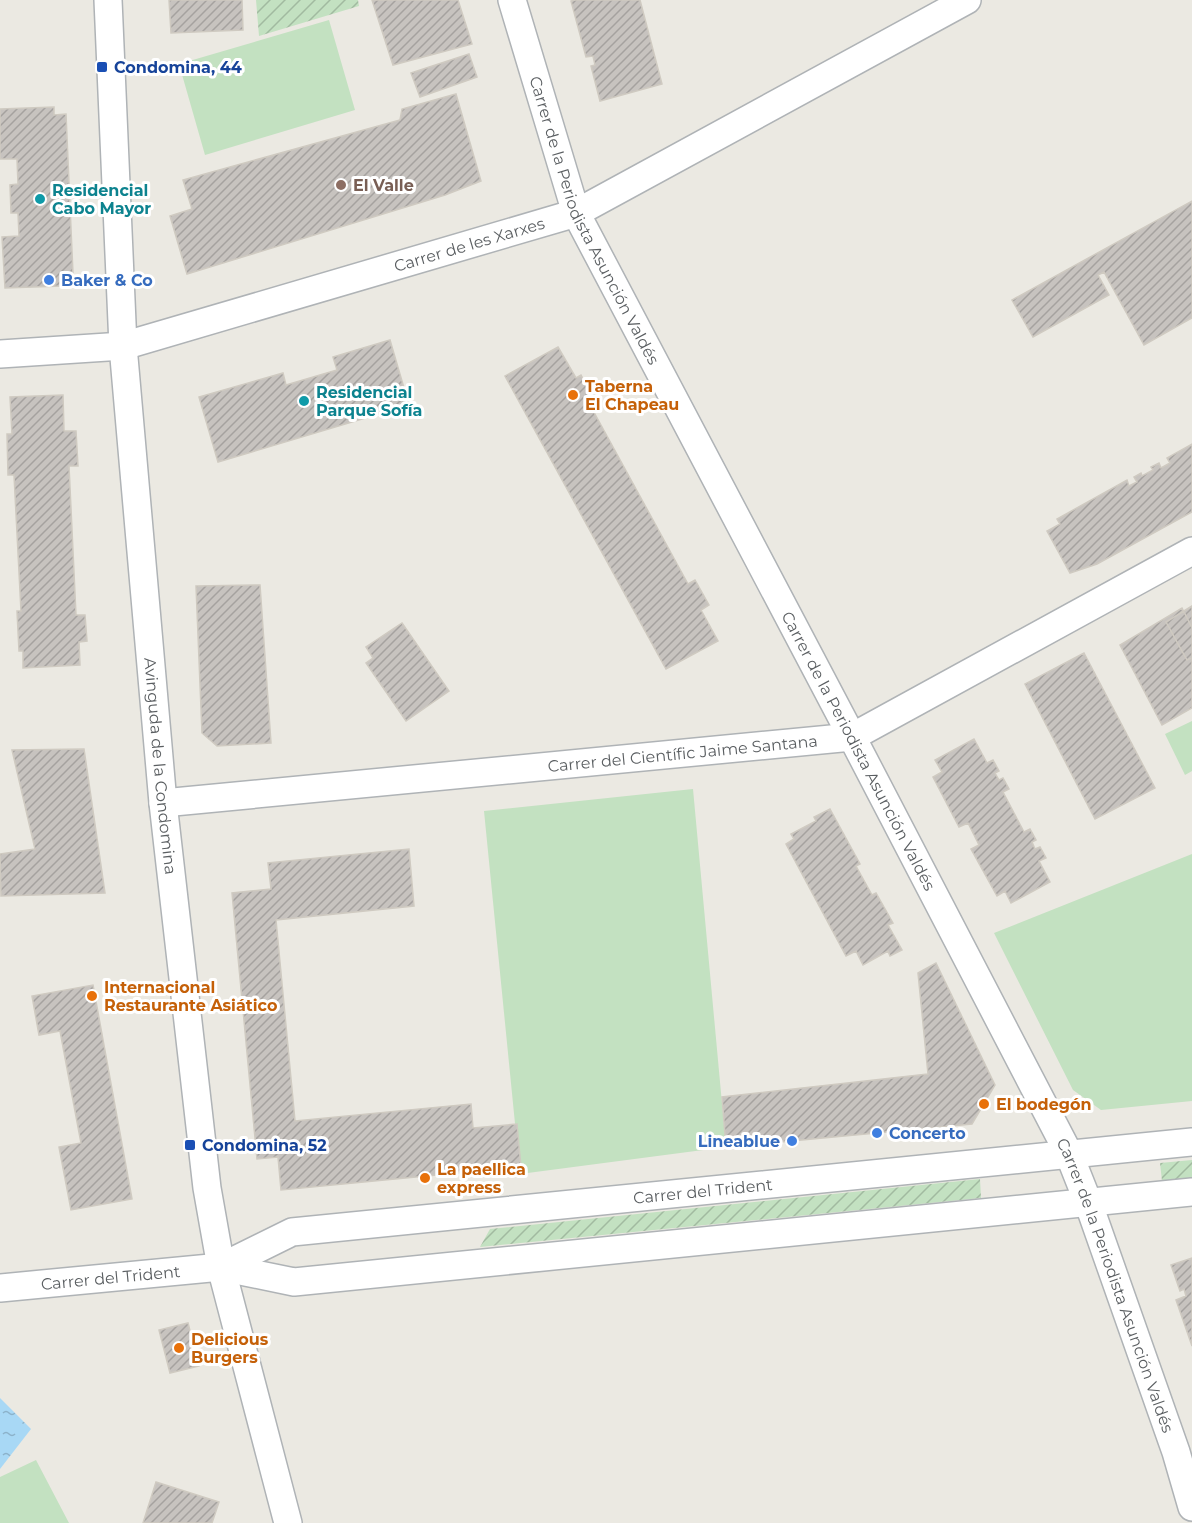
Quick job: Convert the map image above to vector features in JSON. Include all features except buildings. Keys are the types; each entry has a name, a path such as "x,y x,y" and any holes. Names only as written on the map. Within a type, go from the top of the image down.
{"street":[{"name":"Avinguda de la Condomina","path":"108,0 123,346 163,803 207,1188 221,1267 288,1523"},
{"name":"Carrer de la Periodista Asunción Valdés","path":"512,0 576,213 1068,1154 1088,1202 1176,1452 1192,1507"},
{"name":"Carrer de les Xarxes","path":"0,354 123,346 576,213 967,0"},
{"name":"Carrer del Científic Jaime Santana","path":"163,803 852,737 1192,551"},
{"name":"Carrer del Trident","path":"221,1267 292,1232 1192,1142"},
{"name":"Carrer del Trident","path":"0,1288 221,1267 294,1282 1192,1192"}],"green space":[{"path":"256,0 358,0 359,6 259,36"},
{"path":"329,20 355,110 205,155 179,64"},
{"path":"1192,721 1192,771 1185,775 1165,734"},
{"path":"693,789 726,1147 520,1174 484,811"},
{"path":"1192,854 1192,1101 1101,1110 1073,1090 994,933"},
{"path":"1192,1160 1192,1178 1162,1181 1160,1163"},
{"path":"980,1179 981,1198 480,1247 490,1229"},
{"path":"36,1460 69,1523 0,1523 0,1477"}],"water":[{"path":"0,1398 31,1429 0,1469"}],"place":[{"name":"Condomina, 44","path":"102,67"},
{"name":"El Valle","path":"341,185"},
{"name":"Residencial Cabo Mayor","path":"40,199"},
{"name":"Baker & Co","path":"49,280"},
{"name":"Taberna El Chapeau","path":"573,395"},
{"name":"Residencial Parque Sofía","path":"304,401"},
{"name":"Internacional Restaurante Asiático","path":"92,996"},
{"name":"El bodegón","path":"984,1104"},
{"name":"Concerto","path":"877,1133"},
{"name":"Lineablue","path":"792,1141"},
{"name":"Condomina, 52","path":"190,1145"},
{"name":"La paellica express","path":"425,1178"},
{"name":"Delicious Burgers","path":"179,1348"}]}
